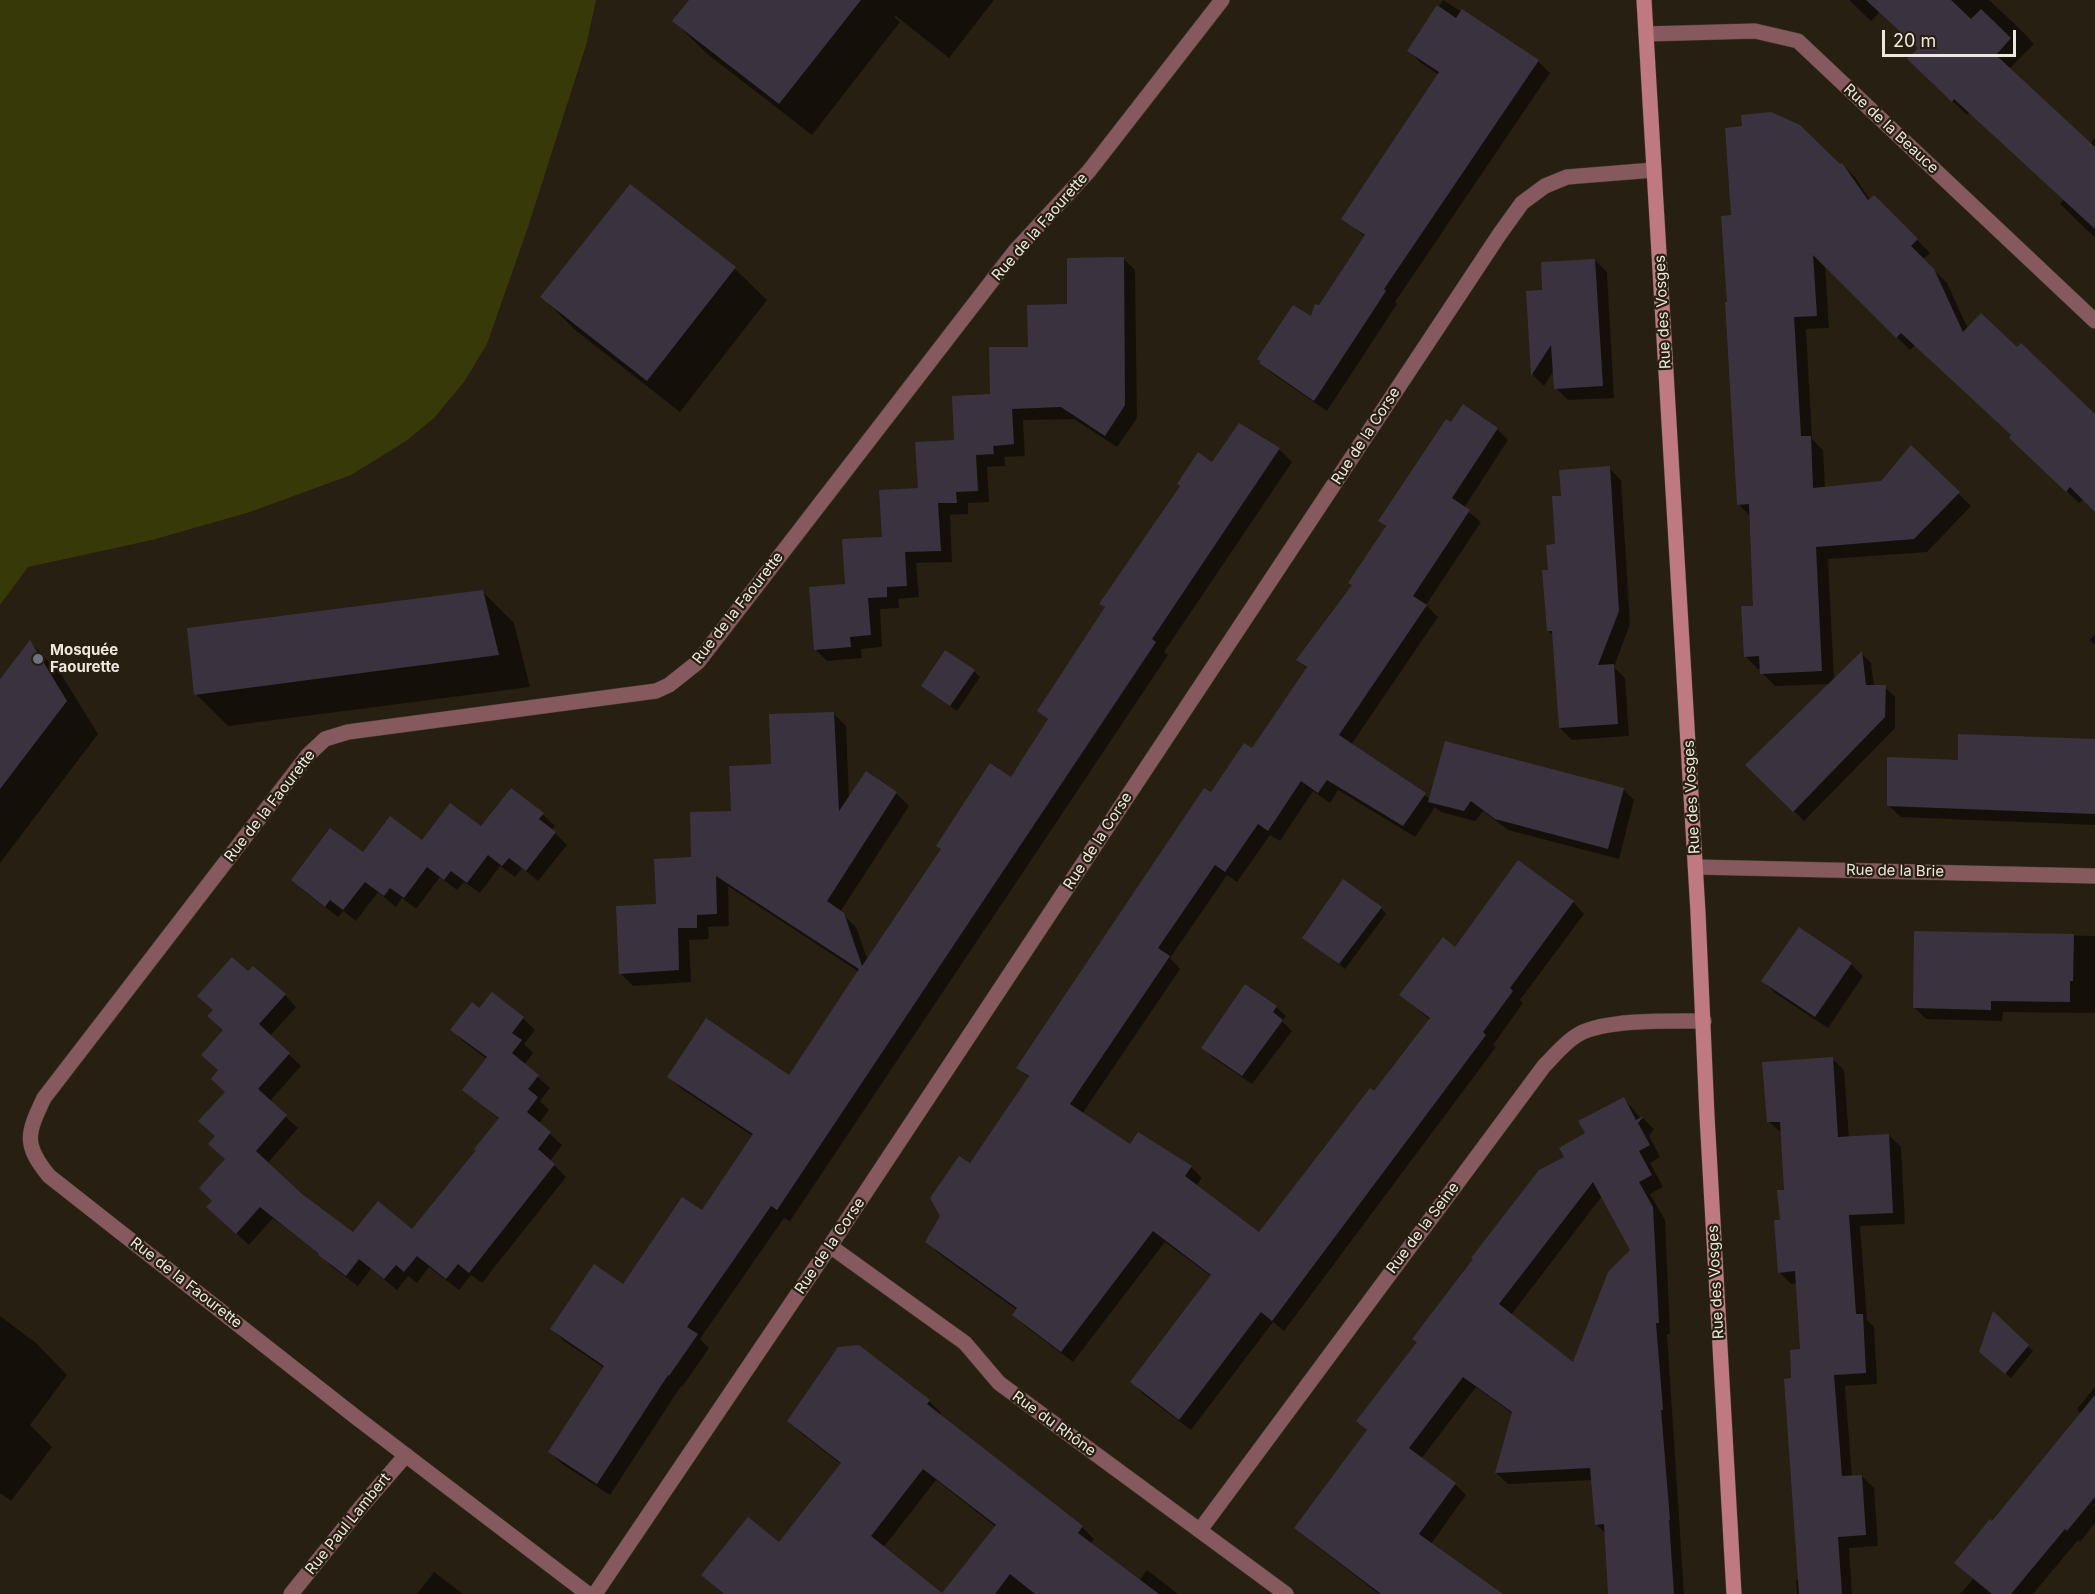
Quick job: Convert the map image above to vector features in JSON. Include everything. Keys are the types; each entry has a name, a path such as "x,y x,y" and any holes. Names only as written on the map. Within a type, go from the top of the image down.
{"street":[{"name":"Rue de la Faourette","path":"588,1594 49,1176 36,1160 30,1143 31,1125 44,1098 308,755 325,740 348,732 656,691 669,685 698,662 1016,251 1089,171 1222,0"},
{"name":"Rue des Vosges","path":"1644,0 1696,867 1708,1139 1734,1594"},
{"name":"Rue de la Beauce","path":"1646,34 1755,31 1798,41 2095,321"},
{"name":"Rue de la Corse","path":"595,1594 830,1246 1485,255 1522,203 1545,186 1567,177 1654,170"},
{"name":"Rue de la Brie","path":"1696,867 2095,876"},
{"name":"Rue de la Seine","path":"1200,1530 1544,1066 1578,1035 1606,1026 1704,1021"},
{"name":"Rue du Rhône","path":"830,1246 965,1343 999,1383 1286,1594"},
{"name":"Rue Paul Lambert","path":"291,1594 406,1455"}],"shaded area":[{"path":"0,0 596,0 587,42 528,227 487,344 464,382 434,418 406,441 351,475 250,512 152,540 28,567 0,605"}],"building":[{"path":"689,0 861,0 779,104 672,21"},
{"path":"1866,0 1951,0 1971,19 1981,9 2011,38 1996,55 2095,147 2095,229 1954,99 1952,102 1907,59 1918,48"},
{"path":"1437,5 1456,18 1462,9 1539,60 1384,289 1386,291 1314,401 1259,363 1261,361 1257,359 1293,305 1311,316 1315,304 1319,305 1365,235 1341,219 1439,72 1407,51"},
{"path":"1771,112 1800,125 1840,164 1842,163 1868,200 1874,195 1918,239 1911,246 1934,269 1963,332 1981,313 2017,347 2021,343 2095,414 2095,512 2070,487 2066,492 2009,438 2011,435 1901,333 1896,338 1813,255 1817,316 1794,317 1801,436 1811,436 1813,488 1881,481 1911,445 1960,492 1914,539 1816,547 1822,671 1760,674 1759,656 1744,657 1741,606 1753,606 1749,504 1737,505 1721,216 1731,215 1725,128 1742,126 1741,115"},
{"path":"630,184 736,267 647,381 540,297"},
{"path":"1124,257 1125,405 1105,436 1061,407 1012,409 1014,444 993,446 994,454 976,455 978,491 956,492 957,503 938,503 941,551 905,552 907,586 887,587 887,597 868,598 871,635 850,637 851,647 814,650 809,587 845,584 842,539 882,537 879,490 918,488 915,442 954,440 952,396 990,394 989,347 1028,347 1027,305 1067,304 1067,258"},
{"path":"1595,259 1603,386 1554,389 1551,345 1531,376 1526,291 1542,290 1541,262"},
{"path":"1463,404 1498,428 1452,498 1470,510 1413,596 1427,605 1339,735 1426,793 1403,826 1327,780 1318,793 1301,781 1268,831 1258,824 1225,872 1215,865 1158,948 1170,956 1070,1104 1130,1144 1138,1132 1192,1166 1185,1176 1259,1232 1370,1088 1374,1091 1430,1018 1399,995 1443,937 1455,947 1518,860 1574,901 1510,988 1513,991 1483,1032 1486,1035 1272,1321 1261,1312 1179,1420 1130,1382 1211,1275 1153,1231 1061,1352 1012,1315 1017,1308 925,1242 940,1216 930,1198 959,1156 970,1163 1029,1076 1016,1068 1204,788 1211,792 1244,743 1252,748 1307,667 1296,660 1352,585 1348,583 1386,526 1378,521 1446,419 1451,422"},
{"path":"1239,423 1280,448 1152,639 1156,642 777,1210 771,1206 687,1327 698,1334 668,1375 597,1484 548,1452 604,1366 550,1329 594,1264 623,1284 682,1197 702,1210 753,1134 667,1077 706,1018 789,1075 859,969 716,876 717,914 697,915 697,928 678,928 679,970 619,974 616,906 656,904 654,859 691,857 690,812 731,811 729,766 771,764 769,714 834,712 839,811 866,771 897,792 827,901 844,913 862,966 941,849 936,846 990,763 1011,777 1048,719 1037,711 1105,607 1099,604 1180,486 1177,484 1198,452 1212,462"},
{"path":"1610,466 1619,611 1598,665 1614,664 1618,724 1559,728 1552,631 1547,631 1542,570 1548,570 1546,545 1555,544 1552,496 1561,496 1559,470"},
{"path":"483,590 499,655 194,695 187,628"},
{"path":"30,640 67,701 0,789 0,679"},
{"path":"945,650 975,670 950,706 921,686"},
{"path":"1862,651 1866,685 1886,685 1885,717 1793,812 1745,765"},
{"path":"1958,734 2095,739 2095,814 1887,806 1887,757 1958,760"},
{"path":"1445,741 1624,788 1608,849 1495,819 1471,801 1464,811 1428,802"},
{"path":"511,788 544,813 539,819 556,832 526,871 509,858 502,866 488,855 467,883 451,871 444,880 427,867 404,898 390,888 384,896 365,882 343,910 330,900 325,907 291,880 330,828 363,852 390,816 422,840 450,803 481,826"},
{"path":"1343,879 1382,907 1339,964 1302,938"},
{"path":"1799,927 1852,963 1815,1017 1761,981"},
{"path":"1914,931 2074,934 2070,1002 1991,1001 1991,1010 1913,1008"},
{"path":"232,957 248,971 253,966 286,994 259,1024 290,1053 258,1089 287,1115 256,1151 302,1194 353,1232 378,1201 412,1229 499,1118 462,1090 487,1057 450,1030 472,1002 479,1008 492,992 524,1017 512,1033 522,1040 512,1053 539,1075 528,1089 538,1097 527,1112 551,1132 538,1149 555,1164 469,1273 458,1264 446,1279 417,1256 404,1272 396,1265 384,1279 359,1259 346,1276 260,1207 236,1234 206,1207 212,1201 199,1188 225,1159 208,1144 215,1136 198,1121 225,1092 211,1079 218,1070 201,1055 223,1030 207,1016 213,1010 197,996"},
{"path":"1245,984 1277,1006 1273,1012 1283,1020 1242,1076 1201,1048"},
{"path":"1833,1057 1838,1137 1889,1134 1893,1213 1849,1215 1856,1314 1863,1314 1866,1373 1834,1375 1842,1476 1862,1475 1866,1535 1838,1537 1842,1594 1799,1594 1784,1379 1791,1378 1790,1350 1800,1349 1795,1271 1778,1273 1774,1220 1780,1220 1777,1190 1784,1190 1780,1122 1767,1122 1762,1062"},
{"path":"1624,1097 1636,1120 1644,1116 1638,1123 1650,1145 1639,1151 1652,1175 1639,1182 1653,1207 1659,1323 1656,1323 1674,1594 1608,1594 1604,1524 1595,1525 1590,1468 1495,1473 1512,1412 1463,1377 1409,1448 1456,1483 1419,1534 1503,1594 1381,1594 1294,1528 1367,1430 1356,1421 1417,1342 1412,1339 1473,1259 1471,1258 1539,1170 1564,1157 1559,1148 1585,1133 1578,1121","holes":["1593,1182 1630,1250 1608,1272 1573,1362 1499,1304"]},
{"path":"1993,1311 2029,1345 2005,1374 1979,1352"},
{"path":"859,1345 930,1400 927,1404 1083,1526 1078,1533 1159,1594 1035,1594 1010,1574 995,1594 724,1594 701,1575 748,1517 779,1542 841,1463 787,1421 838,1347","holes":["923,1469 996,1525 942,1593 871,1536"]},
{"path":"2095,1395 2095,1497 2011,1594 1992,1594 1954,1563 1990,1519 1992,1521"}],"place":[{"name":"Mosquée Faourette","path":"38,659"}]}
